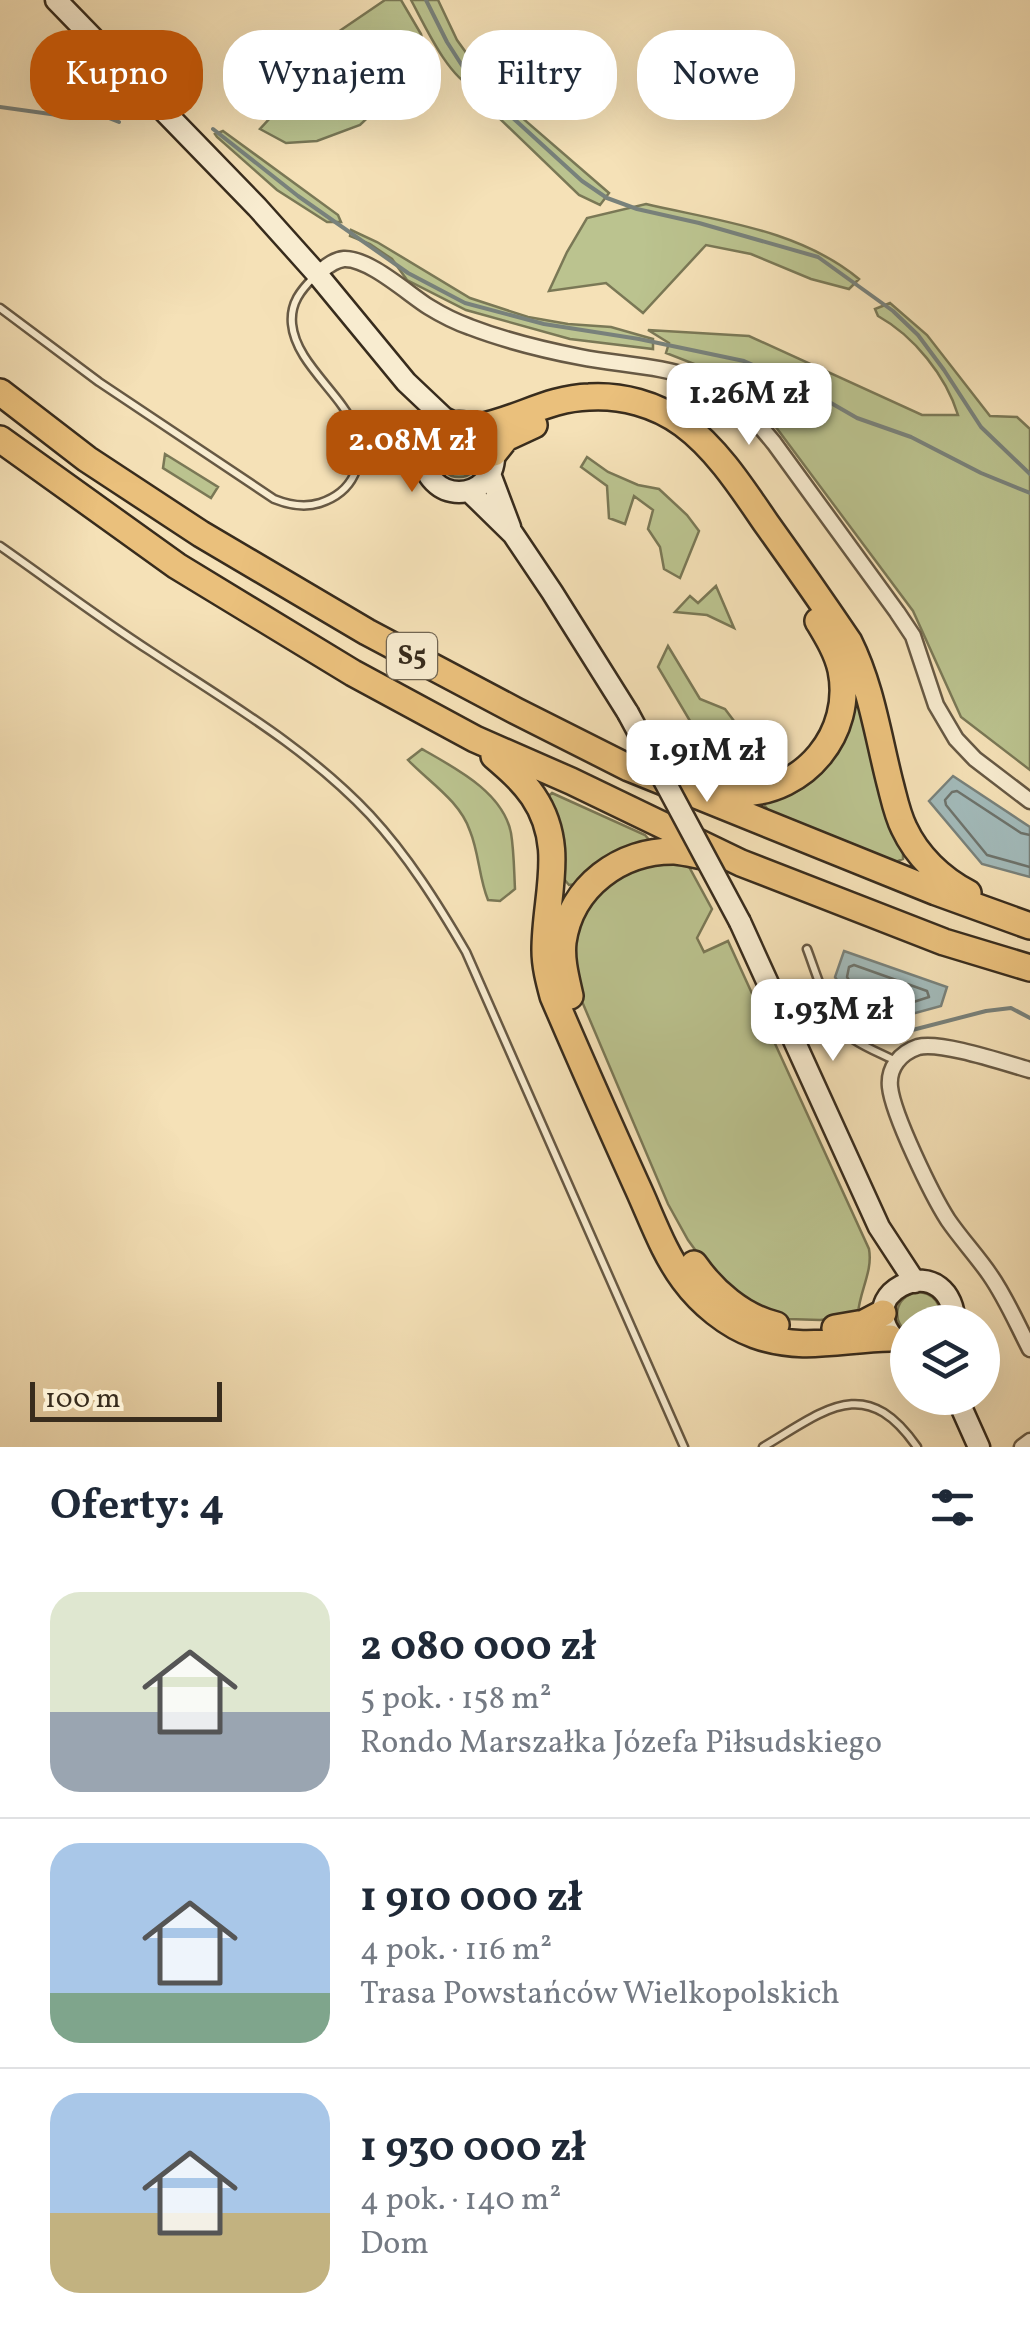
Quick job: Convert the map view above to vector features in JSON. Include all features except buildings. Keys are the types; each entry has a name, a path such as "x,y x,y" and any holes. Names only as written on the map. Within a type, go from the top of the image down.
{"highway":[{"name":"S5","path":"0,392 88,458 218,544 366,632 516,712 629,768 1030,926"},
{"path":"479,428 560,400 607,396 658,410 698,436 744,490 849,642 865,678 904,829 917,849 936,872 960,889 1030,926"},
{"path":"492,463 500,444 514,434 571,414 626,416 669,435 710,473 832,645 843,696 839,721 828,747 810,767 790,780 768,790 741,793 629,768"},
{"name":"S5","path":"0,439 177,566 475,740 571,781 741,863 944,942 1030,968"},
{"path":"475,740 516,775 535,798 549,832 553,860 545,951 552,996 683,1280 708,1307 735,1326 773,1340 812,1346 890,1324"},
{"path":"741,863 678,851 654,852 612,867 596,880 572,913 564,941 563,968 574,1009 680,1245 703,1277 731,1304 765,1322 799,1330 890,1323"}],"main road":[{"path":"56,0 257,207 406,382 452,422"},
{"path":"406,382 426,442"},
{"path":"492,463 477,487 457,492 446,490 428,476 423,454 426,442 441,426 461,421 479,428 492,443 492,463 512,534"},
{"path":"469,491 512,534 628,713 740,922 879,1227 915,1282"},
{"path":"879,1227 890,1305"},
{"path":"897,1305 902,1285 924,1281 944,1291 951,1305"},
{"path":"965,1415 979,1447"}],"street":[{"path":"317,274 338,260 358,262 427,306 473,328 580,357 673,372 702,381 730,397 774,443 913,636 936,705 956,740 1030,801"},
{"path":"1030,1070 936,1046 920,1047 903,1055 890,1076 896,1112 942,1210 990,1276 1030,1349"},
{"path":"1022,1447 1030,1441"}],"lane":[{"path":"0,308 99,382 274,499 312,506 347,487 359,458 356,429 301,350 292,323 296,297 317,274"},
{"path":"0,546 147,650 308,756 370,816 431,892 466,952 684,1447"},
{"path":"807,949 842,1028 852,1038 897,1061"},
{"path":"762,1447 837,1405 862,1403 891,1416 917,1447"}],"green space":[{"path":"385,0 401,0 419,30 341,30"},
{"path":"411,0 438,0 461,46 461,79 441,54 441,30 427,30"},
{"path":"268,120 365,120 317,141 286,143 260,129"},
{"path":"501,120 525,120 609,193 600,205 579,195"},
{"path":"223,131 338,215 341,222 327,222 277,190 215,134"},
{"path":"646,204 785,238 836,262 859,279 849,289 811,279 751,254 706,245 643,313 606,283 549,291 587,218"},
{"path":"351,230 470,298 528,317 611,327 653,339 653,349 570,339 466,310 407,280 392,259 350,236"},
{"path":"890,303 927,335 990,416 1017,417 1030,429 1030,770 961,717 913,611 752,395 715,372 666,353 669,343 648,330 749,336 922,415 958,415 946,386 927,358 904,334 878,316 875,309"},
{"path":"459,433 475,439 481,455 475,471 459,477 443,471 437,455 443,439"},
{"path":"165,454 218,487 211,498 163,468"},
{"path":"587,457 608,472 659,489 687,515 699,531 680,578 664,569 660,547 648,529 653,510 634,496 625,524 609,518 607,486 581,467"},
{"path":"716,586 734,628 707,615 675,612 690,596 698,603"},
{"path":"668,646 700,699 725,709 743,733 737,746 709,753 658,667"},
{"path":"863,702 903,853 903,859 896,862 770,813 763,803 795,792 817,777 841,745 855,707"},
{"path":"422,749 476,783 506,818 512,840 515,889 500,901 488,900 473,839 459,810 408,760"},
{"path":"552,793 645,835 650,841 569,885 564,879 544,800"},
{"path":"658,862 688,865 712,909 697,938 704,952 728,941 869,1249 868,1273 854,1316 788,1319 765,1313 712,1273 668,1204 578,992 572,960 574,935 591,899 609,880"},
{"path":"928,1294 938,1305 900,1305 909,1295"}],"water":[{"path":"953,776 1030,827 1030,877 982,864 929,801"},
{"path":"844,951 947,987 941,1006 875,1024 863,1021 835,977"}],"waterway":[{"path":"426,0 463,67 492,99 582,181 607,198 637,209 818,257 893,311 918,335 981,427 1030,474"},
{"path":"0,107 79,118 96,113 119,122"},
{"path":"213,129 298,196 408,273 465,303 544,324 744,361 805,388 857,418 911,437 1030,493"},
{"path":"893,1035 986,1011 1011,1008 1030,1018"}]}
